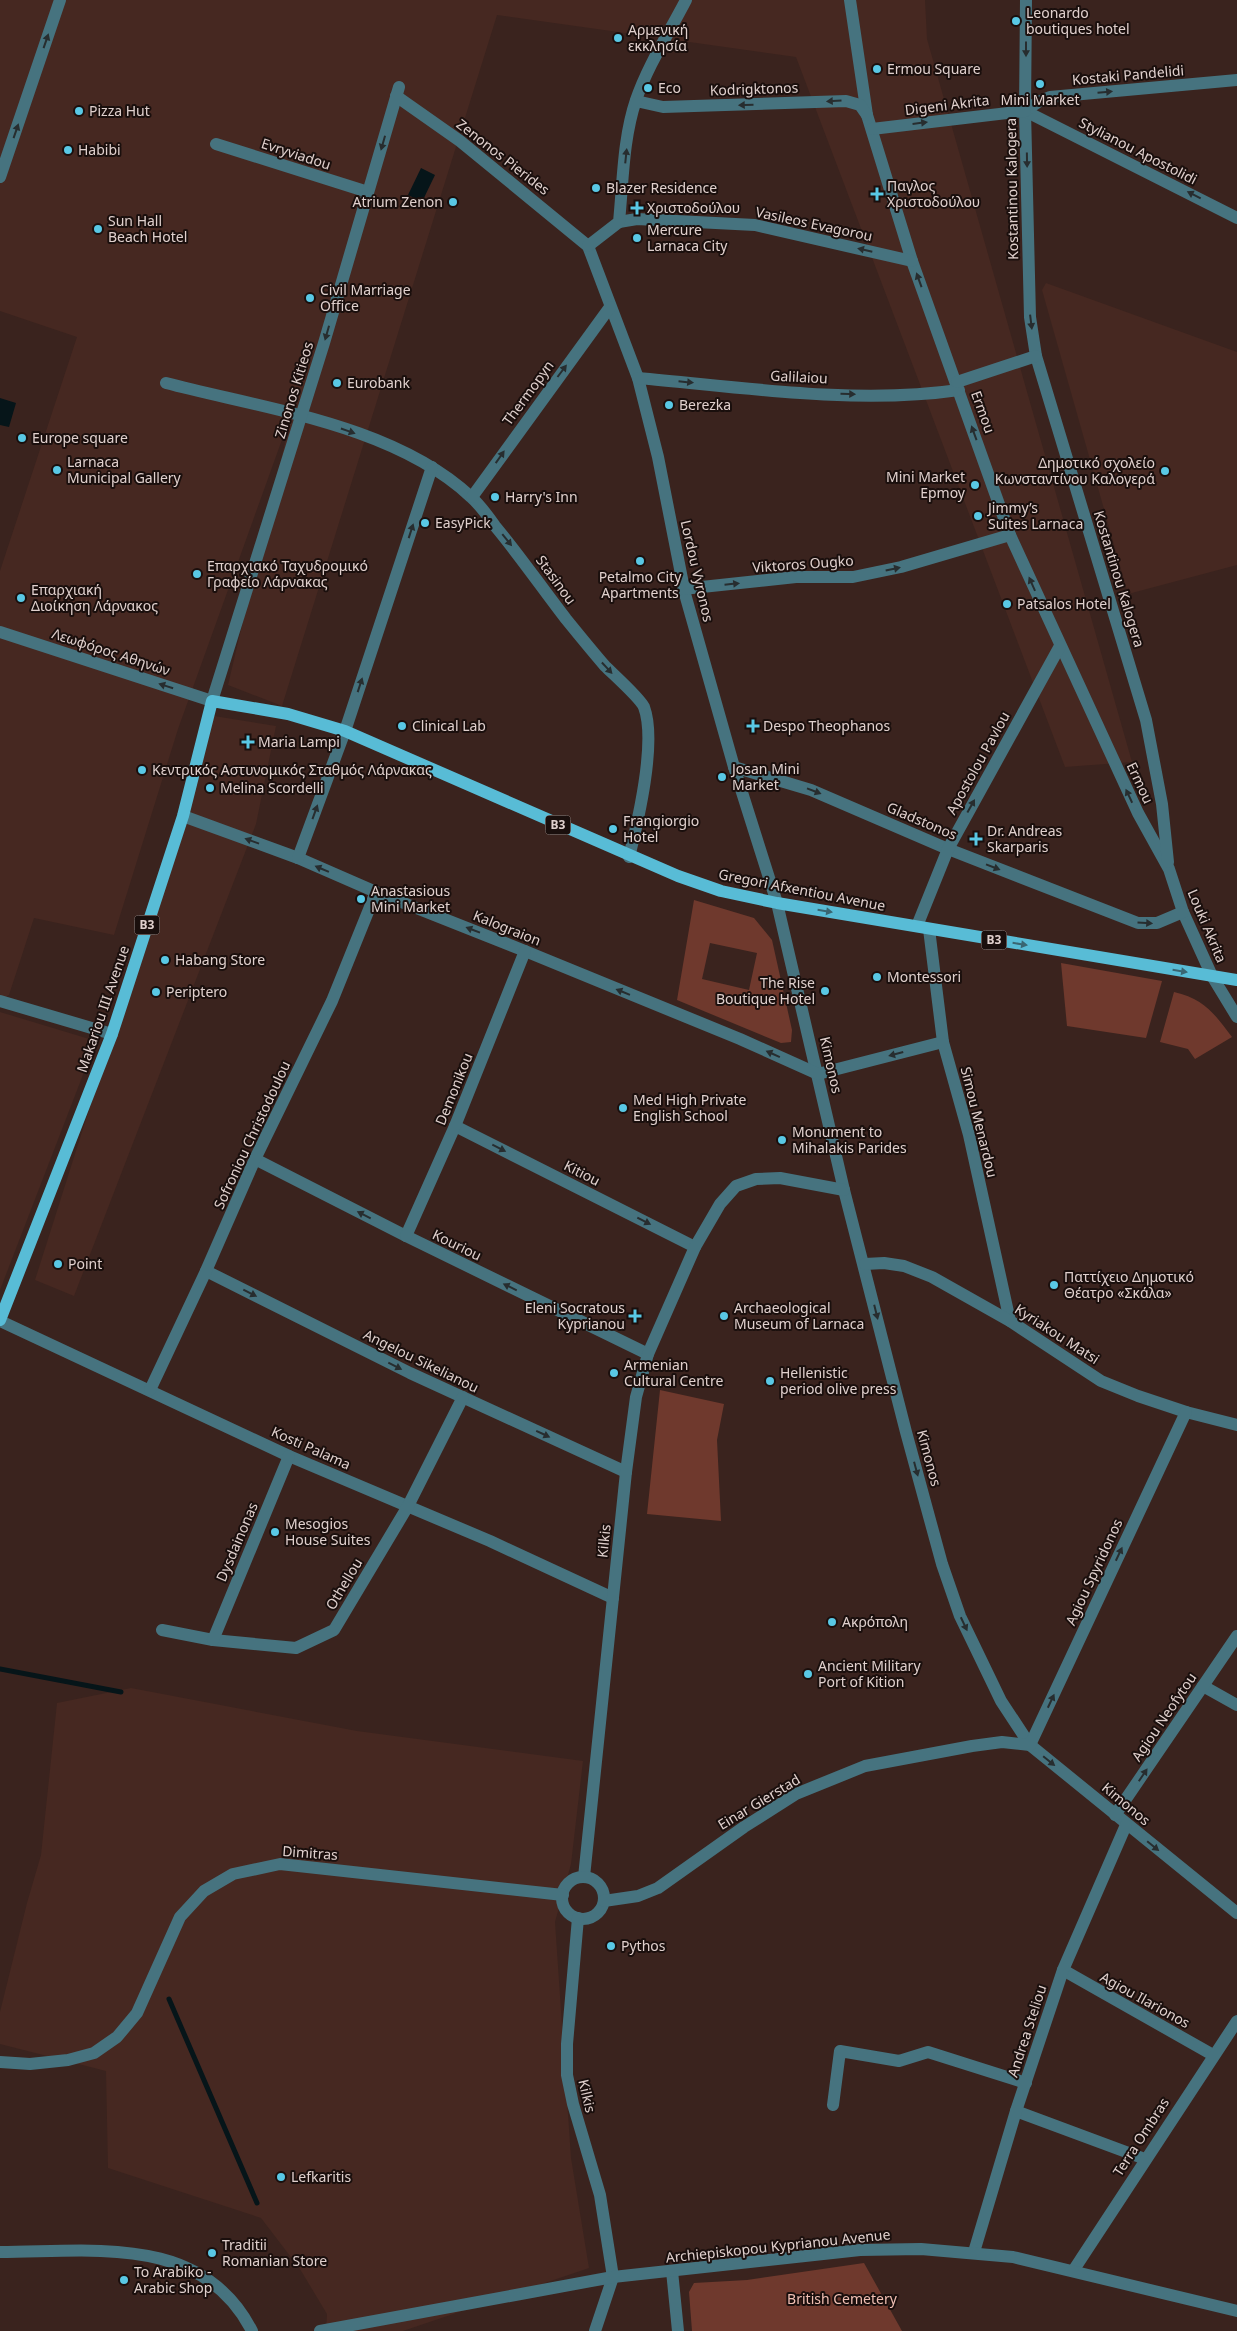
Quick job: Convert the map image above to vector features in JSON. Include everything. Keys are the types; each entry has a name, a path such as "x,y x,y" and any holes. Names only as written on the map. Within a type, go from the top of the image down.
{"main road":[{"name":"Gregori Afxentiou Avenue","path":"212,701 288,714 345,731 629,857 721,891 777,903 1237,980"},
{"name":"Makariou III Avenue","path":"0,1320 112,1034 183,816 212,701"}],"street":[{"path":"0,177 60,0"},
{"path":"588,246 619,222 630,125 636,101 646,76 686,0"},
{"name":"Ermou","path":"850,0 867,115 912,261 1010,535 1138,814 1169,869"},
{"name":"Kostantinou Kalogera","path":"1026,0 1025,111 1030,316 1036,356 1146,720 1162,804 1169,869"},
{"name":"Kostaki Pandelidi","path":"1025,111 1050,96 1237,80"},
{"name":"Zinonos Kitieos","path":"212,701 302,415 398,92"},
{"name":"Zenonos Pierides","path":"398,92 588,246"},
{"name":"Kodrigktonos","path":"636,101 663,107 846,100 860,105 867,115"},
{"name":"Digeni Akrita","path":"872,129 1025,111"},
{"name":"Stylianou Apostolidi","path":"1025,111 1237,218"},
{"name":"Evryviadou","path":"216,144 368,192"},
{"name":"Vasileos Evagorou","path":"619,222 637,219 755,226 912,261"},
{"name":"Lordou Vyronos","path":"588,246 638,378 658,457 683,589 734,767 777,903"},
{"name":"Thermopyn","path":"472,497 610,307"},
{"name":"Galilaiou","path":"638,378 799,394 926,395 958,386 1036,356"},
{"name":"Stasinou","path":"166,383 240,402 302,415 392,446 432,467 472,497 603,664 644,706 648,730 642,800 629,857"},
{"path":"298,858 345,731 432,467"},
{"name":"Viktoros Ougko","path":"683,589 796,577 853,577 901,567 1010,535"},
{"name":"Λεωφόρος Αθηνών","path":"0,632 212,701"},
{"name":"Apostolou Pavlou","path":"923,928 948,849 1060,646"},
{"name":"Gladstonos","path":"734,767 811,790 948,849 1138,923 1157,923 1183,912"},
{"path":"1138,814 1146,813 1162,804"},
{"name":"Kalograion","path":"183,816 298,858 376,892 526,950 740,1039 818,1074"},
{"name":"Louki Akrita","path":"1169,869 1183,912 1212,976 1237,1017"},
{"name":"Sofroniou Christodoulou","path":"150,1390 206,1271 255,1159 332,1001 376,892"},
{"name":"Kimonos","path":"777,903 844,1190 906,1432 942,1564 960,1616 1001,1701 1030,1746 1237,1913"},
{"name":"Simou Menardou","path":"923,928 944,1042 969,1135 1010,1321"},
{"name":"Demonikou","path":"406,1236 455,1126 526,950"},
{"path":"0,1000 112,1034"},
{"path":"818,1074 944,1042"},
{"name":"Kitiou","path":"455,1126 695,1247"},
{"name":"Kouriou","path":"255,1159 406,1236 648,1354"},
{"name":"Kilkis","path":"584,1877 626,1472 636,1397 648,1354 695,1247 720,1204 736,1186 756,1179 780,1178 844,1190"},
{"name":"Kyriakou Matsi","path":"864,1264 884,1263 904,1266 932,1277 1010,1321 1101,1381 1186,1412 1237,1425"},
{"name":"Angelou Sikelianou","path":"206,1271 463,1398 626,1472"},
{"name":"Kosti Palama","path":"0,1320 289,1456 408,1506 613,1598"},
{"name":"Othellou","path":"162,1630 213,1640 296,1648 334,1630 408,1506 463,1398"},
{"name":"Agiou Spyridonos","path":"1030,1746 1186,1412"},
{"name":"Dysdainonas","path":"213,1640 289,1456"},
{"name":"Agiou Neofytou","path":"1115,1815 1237,1636"},
{"path":"1203,1686 1237,1705"},
{"name":"Einar Gierstad","path":"604,1900 638,1896 658,1888 744,1827 796,1794 865,1766 1002,1742 1030,1746"},
{"name":"Andrea Steliou","path":"974,2252 1016,2110 1062,1970 1126,1824"},
{"name":"Dimitras","path":"0,2062 30,2064 68,2060 94,2052 117,2036 137,2013 180,1918 204,1892 233,1874 280,1864 563,1895"},
{"path":"584,1877 597,1882 601,1887 604,1900 598,1913 585,1918 578,1918 564,1907 563,1895 564,1889 572,1880 584,1877"},
{"name":"Kilkis","path":"578,1918 567,2044 567,2075 573,2104 600,2195 613,2277"},
{"name":"Agiou Ilarionos","path":"1062,1970 1213,2055"},
{"name":"Terra Ombras","path":"1073,2271 1237,2021"},
{"path":"832,2105 840,2051 899,2061 928,2052 1026,2083"},
{"path":"1016,2110 1145,2159"},
{"name":"Archiepiskopou Kyprianou Avenue","path":"320,2331 613,2277 860,2250 921,2249 974,2252 1013,2257 1237,2311"},
{"path":"0,2252 124,2252 177,2262 202,2275 227,2295 245,2318 252,2331"},
{"path":"672,2272 678,2331"},
{"path":"595,2331 613,2277"}],"shaded area":[{"path":"0,0 925,0 927,39 1132,762 1065,767 796,57 497,15 282,706 228,685 293,409 178,729 114,935 34,918 9,995 0,1000 0,571 77,337 0,311"},
{"path":"421,168 435,175 422,202 408,195"},
{"name":"Δημοτικό σχολείο Κωνσταντίνου Καλογερά","path":"1046,283 1237,352 1237,565 1128,594 1042,290"},
{"path":"0,398 16,403 9,427 0,425"},
{"path":"214,716 276,726 256,824 74,1296 35,1280"},
{"path":"0,1012 96,1041 0,1290"},
{"path":"131,1688 357,1731 583,1761 571,1864 555,1922 571,2158 589,2268 403,2331 326,2331 327,2314 300,2269 261,2218 108,2168 106,2071 0,2044 0,2012 41,1855 57,1703"}],"green space":[{"path":"694,900 754,918 772,940 792,1030 791,1042 781,1043 677,1000","holes":["710,943 757,953 749,990 702,979"]},
{"path":"1061,963 1162,981 1146,1038 1067,1026"},
{"path":"1174,992 1193,999 1208,1008 1232,1037 1195,1059 1188,1049 1160,1042"},
{"path":"660,1390 724,1404 717,1440 721,1521 647,1514"},
{"name":"British Cemetery","path":"864,2263 902,2331 692,2331 689,2292 694,2283 747,2280"}],"waterway":[{"path":"0,1669 121,1692"},
{"path":"169,1999 257,2203"}],"place":[{"name":"Leonardo boutiques hotel","path":"1016,21"},
{"name":"Αρμενική εκκλησία","path":"618,38"},
{"name":"Ermou Square","path":"877,69"},
{"name":"Mini Market","path":"1040,84"},
{"name":"Eco","path":"648,88"},
{"name":"Pizza Hut","path":"79,111"},
{"name":"Habibi","path":"68,150"},
{"name":"Blazer Residence","path":"596,188"},
{"name":"Παγλος Χριστοδούλου","path":"877,194"},
{"name":"Atrium Zenon","path":"453,202"},
{"name":"Χριστοδούλου","path":"637,208"},
{"name":"Sun Hall Beach Hotel","path":"98,229"},
{"name":"Mercure Larnaca City","path":"637,238"},
{"name":"Civil Marriage Office","path":"310,298"},
{"name":"Eurobank","path":"337,383"},
{"name":"Berezka","path":"669,405"},
{"name":"Europe square","path":"22,438"},
{"name":"Larnaca Municipal Gallery","path":"57,470"},
{"name":"Δημοτικό σχολείο Κωνσταντίνου Καλογερά","path":"1165,471"},
{"name":"Mini Market Epmoy","path":"975,485"},
{"name":"Harry's Inn","path":"495,497"},
{"name":"Jimmy’s Suites Larnaca","path":"978,516"},
{"name":"EasyPick","path":"425,523"},
{"name":"Petalmo City Apartments","path":"640,561"},
{"name":"Επαρχιακό Ταχυδρομικό Γραφείο Λάρνακας","path":"197,574"},
{"name":"Επαρχιακή Διοίκηση Λάρνακος","path":"21,598"},
{"name":"Patsalos Hotel","path":"1007,604"},
{"name":"Clinical Lab","path":"402,726"},
{"name":"Despo Theophanos","path":"753,726"},
{"name":"Maria Lampi","path":"248,742"},
{"name":"Κεντρικός Αστυνομικός Σταθμός Λάρνακας","path":"142,770"},
{"name":"Josan Mini Market","path":"722,777"},
{"name":"Melina Scordelli","path":"210,788"},
{"name":"Frangiorgio Hotel","path":"613,829"},
{"name":"Dr. Andreas Skarparis","path":"976,839"},
{"name":"Anastasious Mini Market","path":"361,899"},
{"name":"Habang Store","path":"165,960"},
{"name":"Montessori","path":"877,977"},
{"name":"The Rise Boutique Hotel","path":"825,991"},
{"name":"Periptero","path":"156,992"},
{"name":"Med High Private English School","path":"623,1108"},
{"name":"Monument to Mihalakis Parides","path":"782,1140"},
{"name":"Point","path":"58,1264"},
{"name":"Παττίχειο Δημοτικό Θέατρο «Σκάλα»","path":"1054,1285"},
{"name":"Eleni Socratous Kyprianou","path":"635,1316"},
{"name":"Archaeological Museum of Larnaca","path":"724,1316"},
{"name":"Armenian Cultural Centre","path":"614,1373"},
{"name":"Hellenistic period olive press","path":"770,1381"},
{"name":"Mesogios House Suites","path":"275,1532"},
{"name":"Ακρόπολη","path":"832,1622"},
{"name":"Ancient Military Port of Kition","path":"808,1674"},
{"name":"Pythos","path":"611,1946"},
{"name":"Lefkaritis","path":"281,2177"},
{"name":"Traditii Romanian Store","path":"212,2253"},
{"name":"To Arabiko - Arabic Shop","path":"124,2280"}]}
